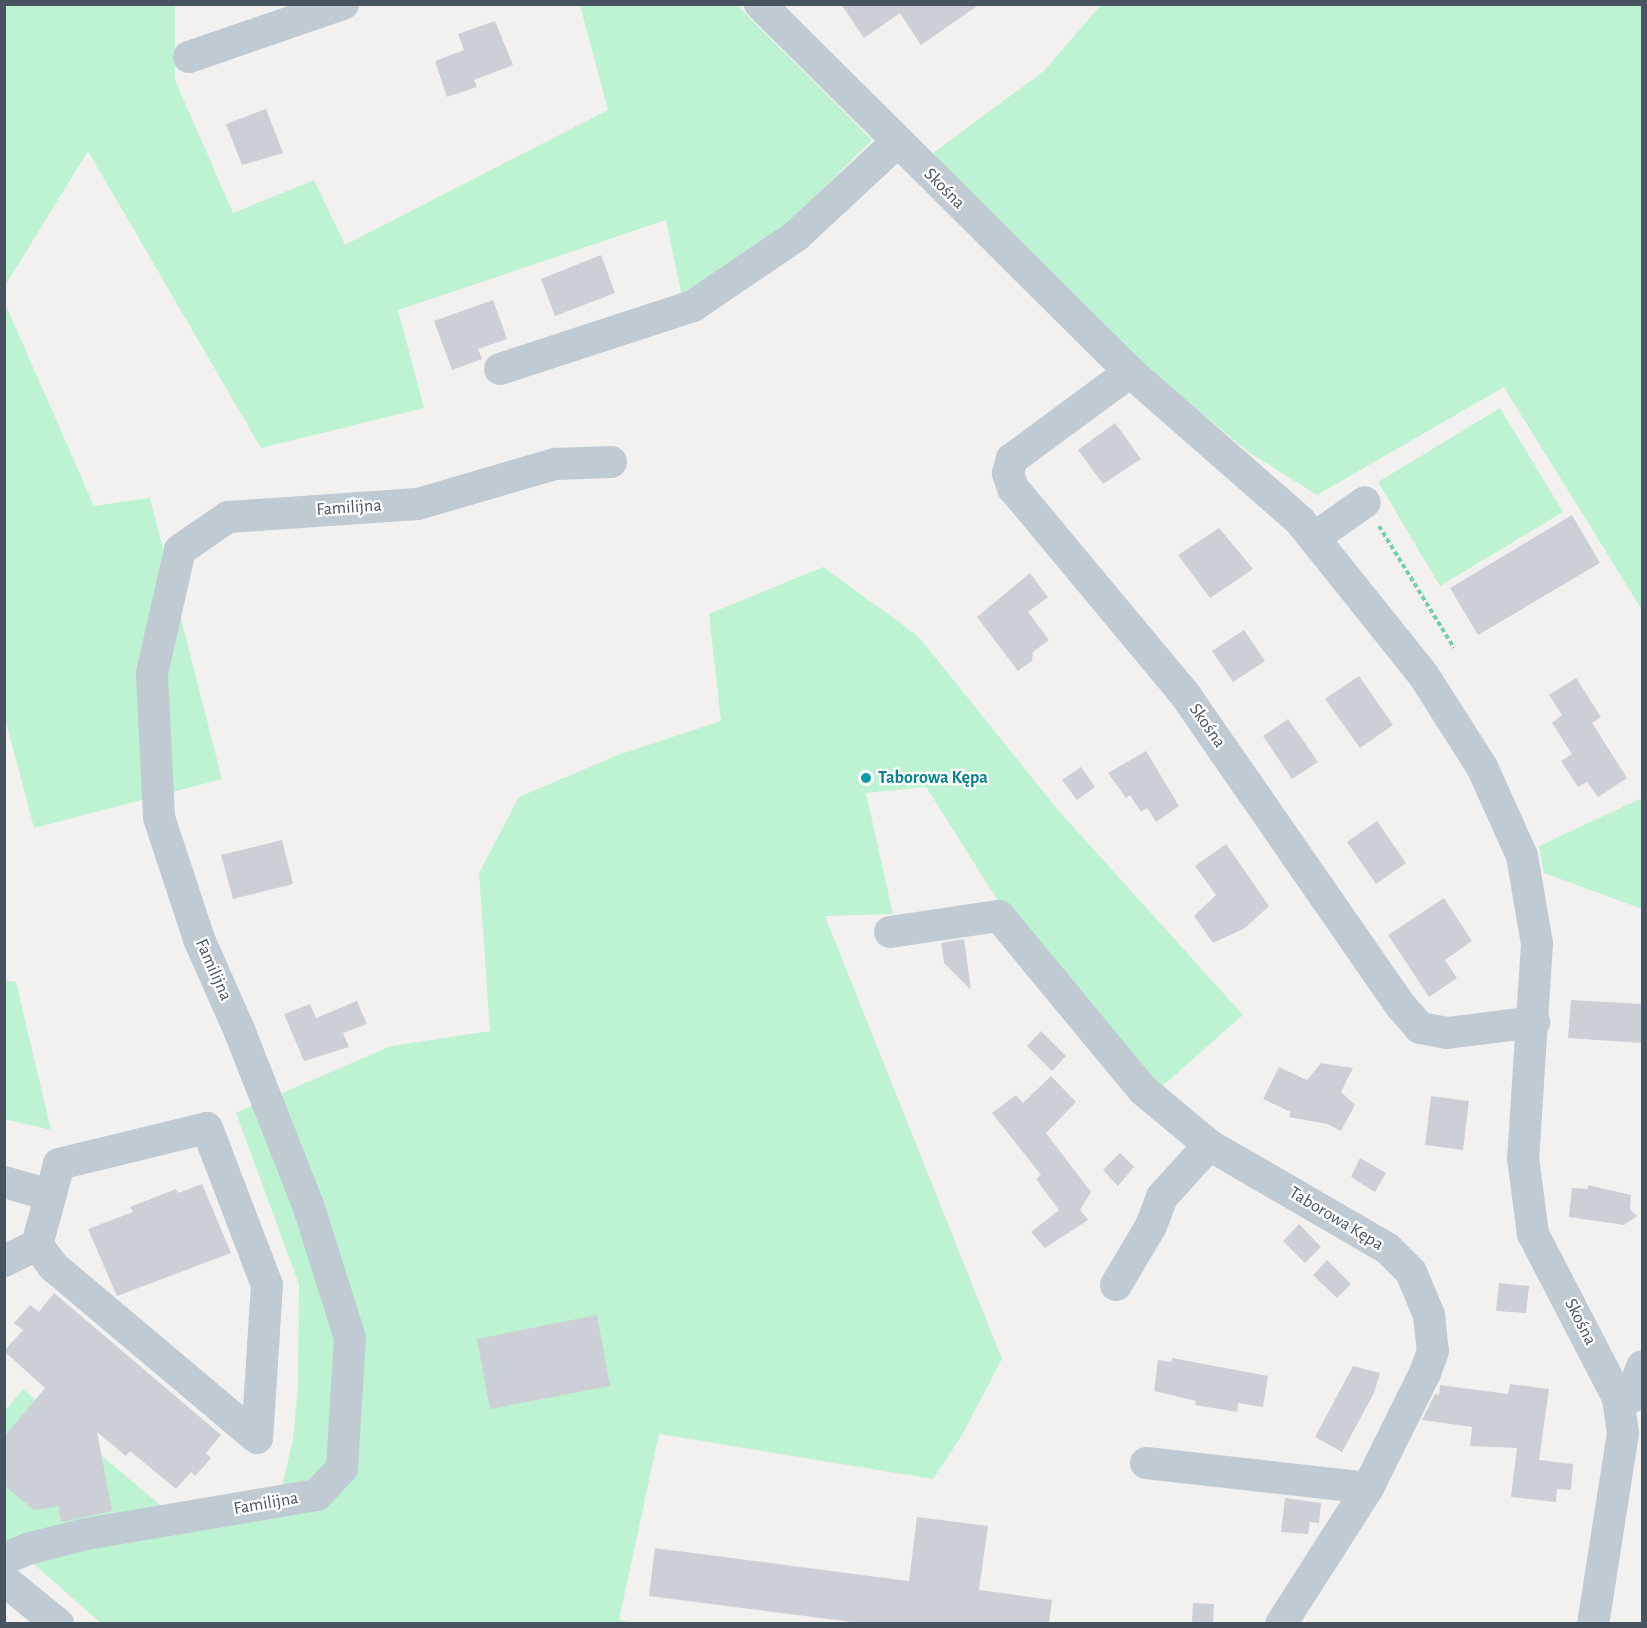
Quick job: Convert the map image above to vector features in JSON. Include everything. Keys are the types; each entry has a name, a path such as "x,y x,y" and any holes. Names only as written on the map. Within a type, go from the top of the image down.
{"street":[{"path":"189,57 343,4"},
{"name":"Skośna","path":"760,4 1130,372 1300,521 1424,676 1482,767 1522,856 1537,944 1534,1022 1523,1158 1533,1234 1618,1398 1623,1433 1593,1623"},
{"path":"500,369 693,306 796,236 897,142"},
{"name":"Skośna","path":"1130,372 1012,459 1008,473 1013,488 1186,696 1401,1006 1420,1028 1447,1033 1534,1022"},
{"name":"Familijna","path":"5,1575 27,1549 86,1534 317,1495 342,1468 350,1338 308,1205 240,1032 199,939 159,817 152,673 180,550 228,517 418,504 555,464 611,462"},
{"path":"1314,538 1365,502"},
{"name":"Taborowa Kępa","path":"890,932 999,916 1143,1090 1209,1145 1387,1248 1411,1272 1430,1315 1433,1351 1368,1488 1281,1623"},
{"path":"4,1261 37,1245 58,1164 207,1128 267,1285 257,1438 53,1266 37,1245"},
{"path":"1116,1285 1151,1226 1162,1197 1209,1145"},
{"path":"4,1182 50,1195"},
{"path":"1618,1398 1630,1398 1642,1366"},
{"path":"1146,1463 1368,1488"},
{"path":"5,1575 58,1623"}],"path":[{"path":"1365,502 1454,648"}],"green space":[{"path":"5,5 175,5 175,80 233,213 314,180 345,245 608,110 580,5 737,5 872,140 775,237 682,297 666,220 398,310 424,408 261,448 88,151 5,286"},
{"path":"1101,5 1642,5 1642,610 1504,387 1317,495 1247,451 1090,320 997,226 933,153 1044,71"},
{"path":"4,301 94,506 150,498 222,779 34,828 5,718"},
{"path":"1500,408 1563,512 1440,586 1378,482"},
{"path":"823,567 918,636 1058,810 1243,1015 1159,1089 1002,907 926,787 866,793 893,914 825,916 1002,1359 962,1435 933,1479 659,1434 619,1620 637,1623 101,1623 5,1539 5,1411 23,1389 165,1509 281,1491 293,1439 298,1388 299,1284 236,1113 391,1046 490,1031 479,873 519,797 618,755 721,721 709,614"},
{"path":"1642,798 1642,909 1544,873 1539,846"},
{"path":"5,980 16,982 51,1130 5,1119"}],"building":[{"path":"841,4 980,4 921,45 900,13 864,38"},
{"path":"495,21 513,65 474,80 477,87 447,97 435,61 464,50 458,34"},
{"path":"266,109 283,153 242,165 226,124"},
{"path":"601,255 615,293 555,316 541,279"},
{"path":"493,300 507,339 478,349 482,359 452,370 434,321"},
{"path":"1115,423 1141,459 1103,484 1078,450"},
{"path":"1572,515 1600,563 1478,635 1450,588"},
{"path":"1219,528 1253,569 1210,598 1178,555"},
{"path":"1030,573 1048,597 1028,612 1049,640 1033,652 1032,661 1018,671 977,617"},
{"path":"1244,630 1265,661 1233,682 1212,651"},
{"path":"1359,676 1393,725 1360,748 1325,699"},
{"path":"1576,678 1601,717 1592,723 1627,778 1598,797 1587,782 1578,787 1561,761 1572,754 1552,723 1562,715 1549,695"},
{"path":"1288,719 1318,762 1292,779 1263,736"},
{"path":"1146,751 1179,806 1156,822 1147,808 1141,812 1130,795 1126,798 1108,773"},
{"path":"1081,767 1095,787 1077,800 1062,780"},
{"path":"1377,821 1406,863 1376,884 1347,842"},
{"path":"282,840 293,884 233,899 221,855"},
{"path":"1226,844 1269,906 1245,928 1213,943 1194,916 1216,895 1195,866"},
{"path":"1444,898 1472,941 1445,960 1457,978 1429,997 1388,935"},
{"path":"964,939 971,990 944,963 941,943"},
{"path":"1571,1000 1642,1004 1642,1043 1568,1038"},
{"path":"357,1001 367,1024 343,1033 349,1047 304,1061 284,1014 310,1004 316,1018"},
{"path":"1041,1031 1066,1056 1052,1071 1027,1046"},
{"path":"1321,1063 1353,1068 1341,1092 1355,1105 1341,1131 1327,1124 1289,1117 1291,1112 1263,1099 1279,1067 1307,1080"},
{"path":"1051,1076 1076,1102 1046,1133 1091,1192 1080,1210 1088,1220 1045,1248 1031,1232 1059,1210 1036,1179 1041,1175 992,1113 1016,1095 1023,1103"},
{"path":"1431,1096 1469,1101 1463,1150 1425,1145"},
{"path":"1120,1153 1134,1167 1118,1186 1103,1170"},
{"path":"1360,1158 1386,1173 1375,1192 1351,1177"},
{"path":"202,1184 231,1253 117,1296 88,1229 133,1212 130,1207 176,1189 178,1193"},
{"path":"1588,1185 1631,1195 1630,1209 1637,1216 1624,1225 1569,1217 1572,1188 1588,1189"},
{"path":"1299,1224 1321,1247 1305,1263 1283,1241"},
{"path":"1327,1260 1351,1284 1337,1298 1313,1275"},
{"path":"1499,1283 1529,1286 1526,1313 1496,1311"},
{"path":"54,1293 221,1435 206,1453 211,1458 195,1476 191,1472 176,1489 130,1451 126,1456 97,1432 112,1511 61,1522 58,1506 34,1510 4,1485 4,1437 45,1388 4,1351 23,1330 14,1323 30,1305 39,1312"},
{"path":"597,1315 610,1386 490,1409 477,1339"},
{"path":"1172,1358 1268,1376 1263,1407 1238,1403 1237,1412 1195,1405 1196,1401 1154,1391 1158,1360 1171,1362"},
{"path":"1353,1366 1380,1373 1374,1393 1342,1452 1315,1437"},
{"path":"1510,1384 1549,1389 1539,1460 1573,1464 1571,1490 1557,1489 1556,1502 1511,1497 1517,1448 1470,1446 1472,1427 1422,1420 1435,1394 1439,1395 1440,1385 1508,1394"},
{"path":"1285,1498 1321,1503 1319,1523 1310,1522 1308,1534 1281,1532"},
{"path":"917,1517 988,1526 979,1590 1052,1600 1049,1623 860,1623 649,1596 655,1548 909,1581"},
{"path":"1193,1603 1214,1604 1213,1623 1192,1623"}],"place":[{"name":"Taborowa Kępa","path":"866,778"}]}
